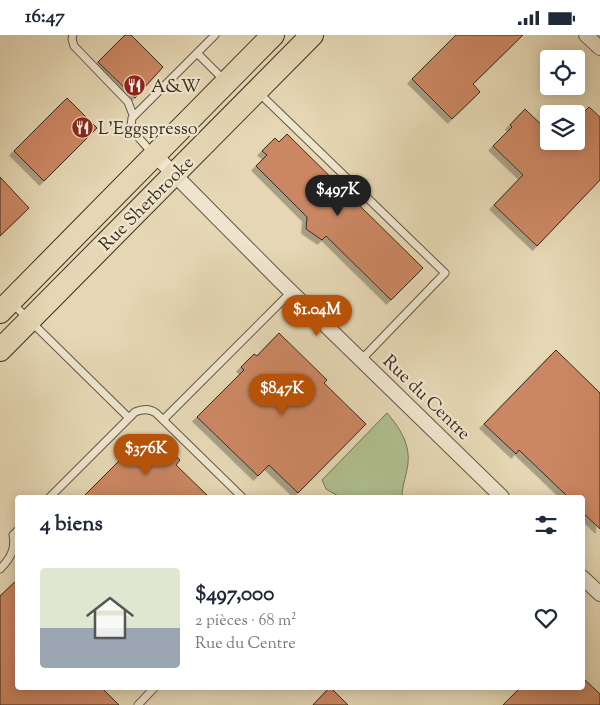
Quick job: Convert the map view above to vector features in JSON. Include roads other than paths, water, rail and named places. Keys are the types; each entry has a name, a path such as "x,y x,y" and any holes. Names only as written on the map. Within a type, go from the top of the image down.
{"main road":[{"name":"Rue Sherbrooke","path":"5,306 274,35"},
{"name":"Rue Sherbrooke","path":"0,350 312,35"}],"street":[{"path":"586,35 600,48"},
{"name":"Rue du Centre","path":"155,155 291,292 500,495"},
{"path":"585,580 600,594"}],"lane":[{"path":"73,35 74,46 128,102 134,115"},
{"path":"155,155 132,130 131,122 134,115 215,35"},
{"path":"197,53 226,83"},
{"path":"256,91 445,273 361,359"},
{"path":"163,420 291,292"},
{"path":"5,306 29,320 129,419"},
{"path":"52,495 135,412 143,409 152,410 240,495"},
{"path":"0,569 12,555 13,535 15,533"},
{"path":"138,705 153,690"}],"place":[{"name":"A&W","path":"135,86"},
{"name":"L'Eggspresso","path":"82,128"}]}
